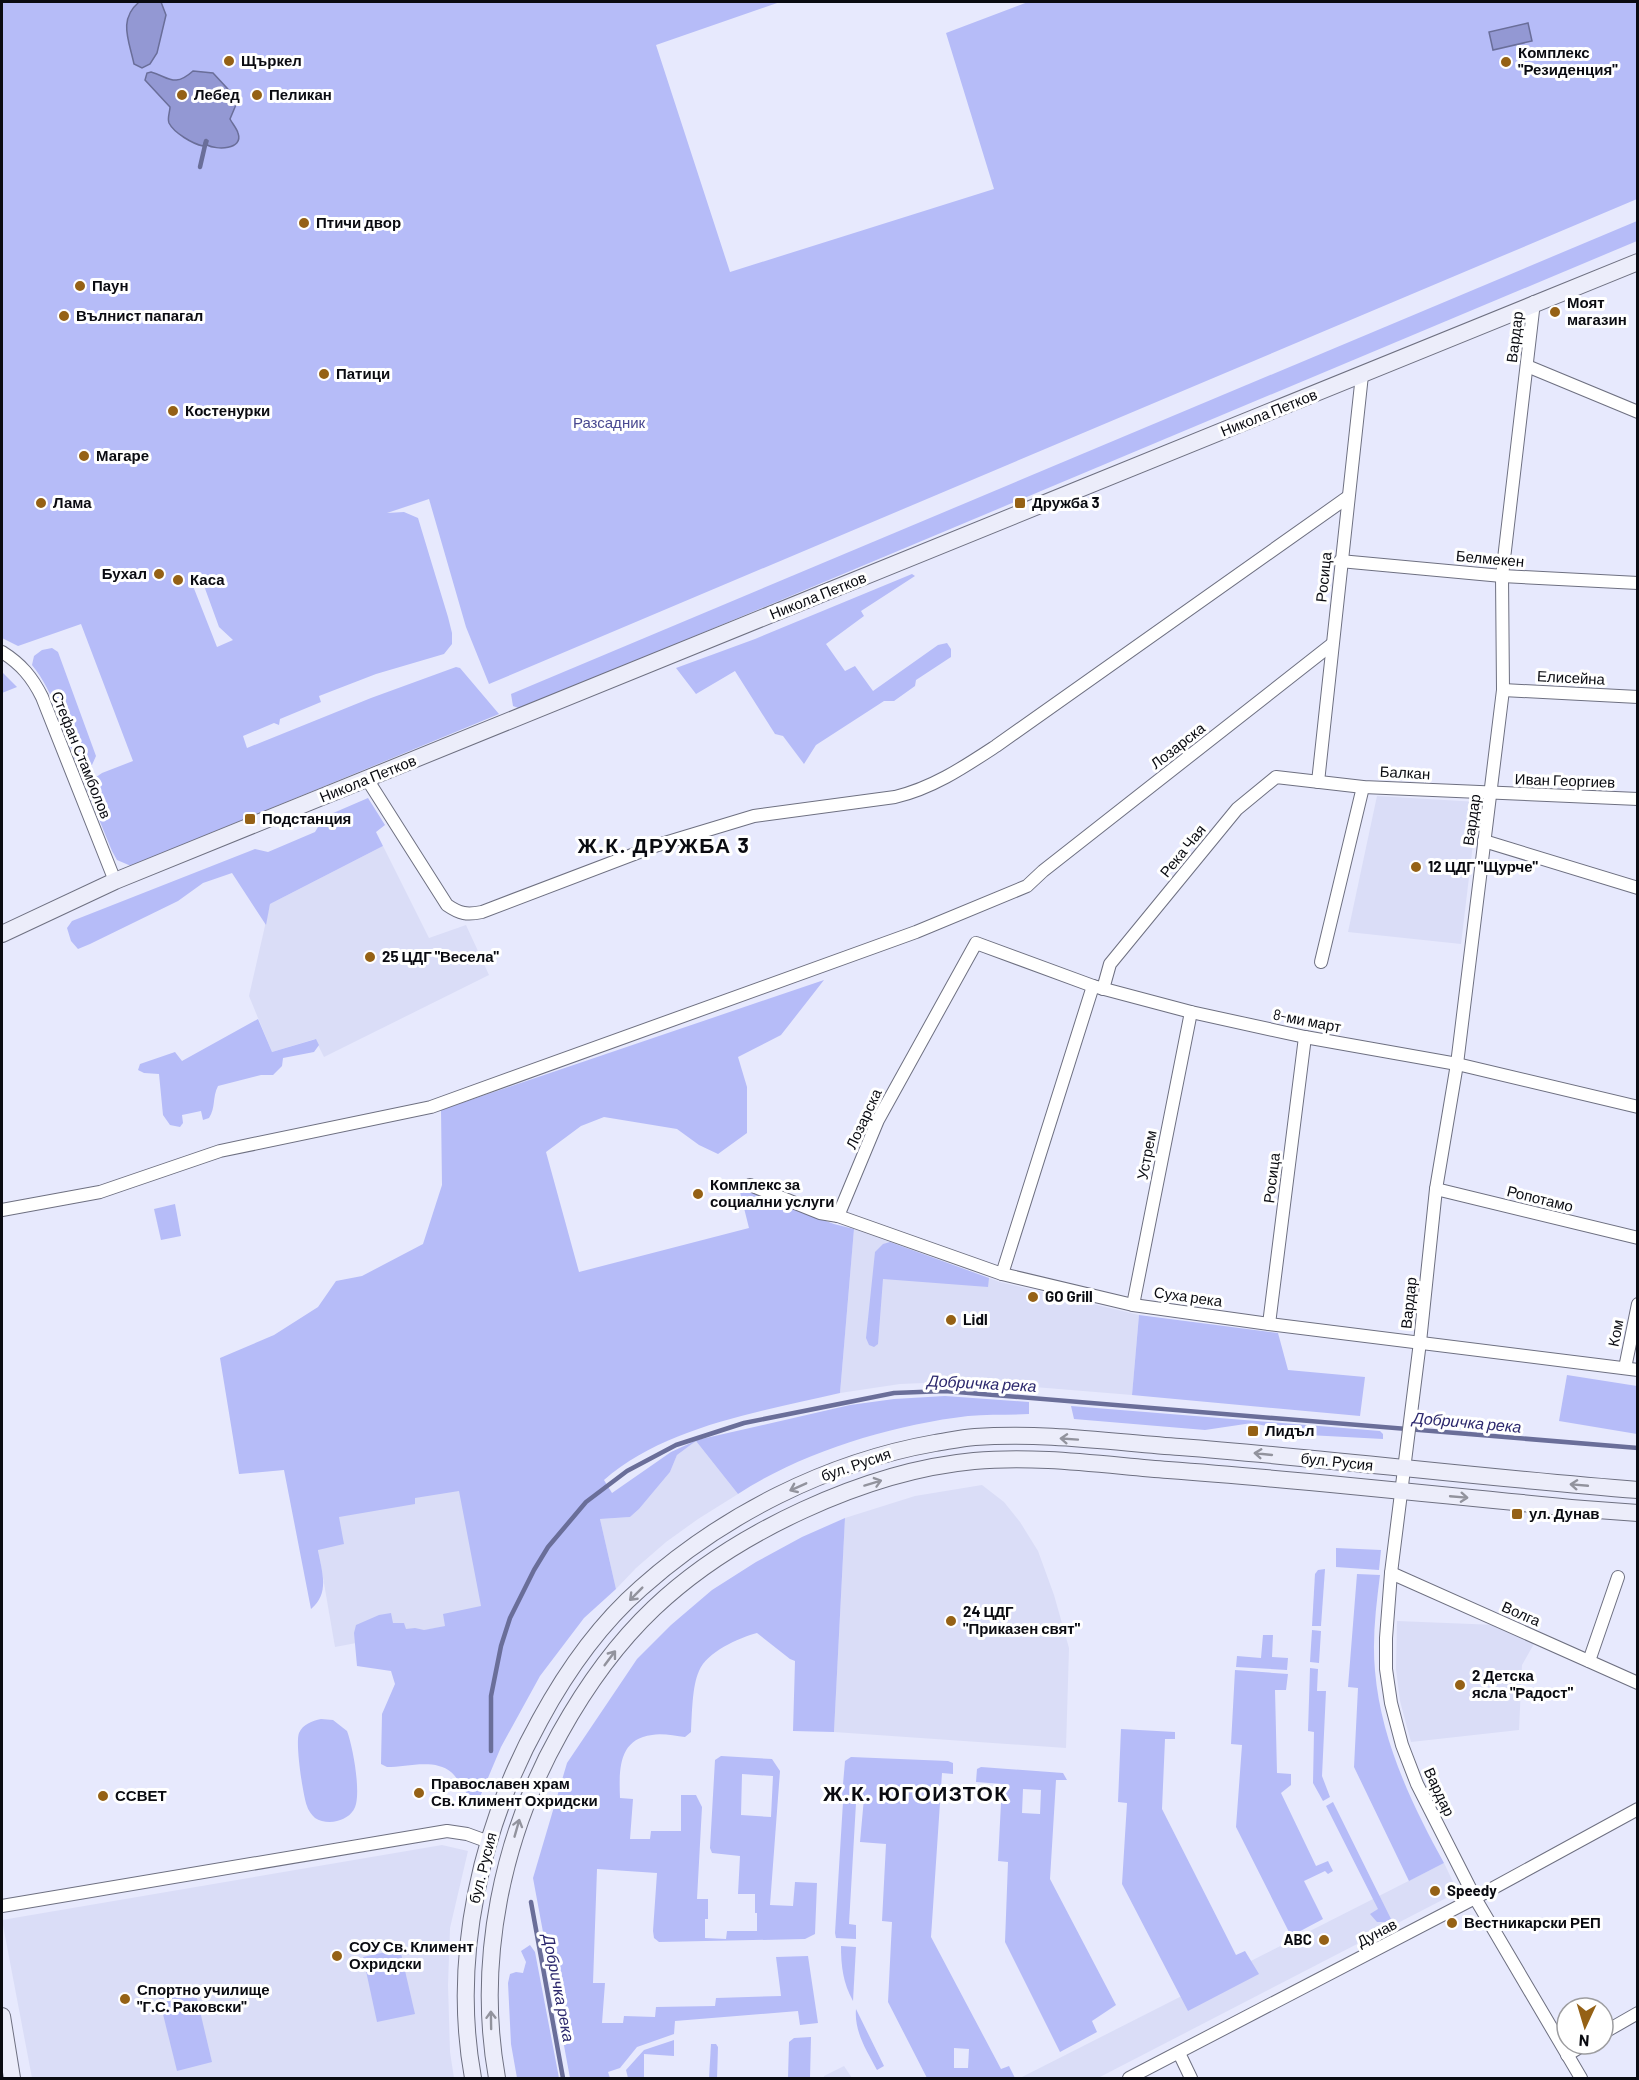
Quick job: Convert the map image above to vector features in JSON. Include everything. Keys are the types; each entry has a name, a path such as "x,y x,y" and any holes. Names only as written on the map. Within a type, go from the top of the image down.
{"main road":[{"name":"Никола Петков","path":"2,934 115,881 1362,375 1534,302 1638,262"},
{"name":"бул. Русия","path":"473,2079 468,2052 466,1984 471,1921 482,1864 498,1811 520,1756 558,1688 600,1631 639,1590 709,1535 764,1502 837,1469 904,1449 972,1437 1028,1436 1248,1452 1638,1490"},
{"name":"бул. Русия","path":"497,2079 492,2049 490,1984 494,1924 505,1869 517,1829 541,1766 578,1701 618,1647 655,1607 713,1561 775,1523 845,1492 909,1472 974,1461 1028,1459 1246,1476 1638,1513"},
{"path":"2,2016 12,2079"}],"street":[{"path":"1621,268 1638,275"},
{"name":"Вардар","path":"1534,302 1502,576 1503,690 1457,1064 1436,1189 1420,1342 1391,1573 1386,1669 1391,1703 1402,1745 1417,1784 1475,1898 1555,2035"},
{"path":"1527,366 1638,412"},
{"name":"Росица","path":"1318,782 1340,561 1362,375"},
{"path":"367,779 447,905 467,915 482,912 658,845 754,816 895,797 915,792 952,774 996,746 1348,497"},
{"name":"Белмекен","path":"1340,561 1502,576 1638,583"},
{"name":"Лозарска","path":"2,1210 100,1192 220,1151 431,1107 932,926 1027,886 1043,871 1331,645"},
{"name":"Стефан Стамболов","path":"2,652 19,663 33,680 42,697 115,881"},
{"name":"Елисейна","path":"1503,690 1638,697"},
{"name":"Река Чая","path":"1002,1274 1098,988 1110,964 1237,808 1276,777 1318,782"},
{"name":"Балкан","path":"1318,782 1491,793"},
{"path":"1321,962 1364,786"},
{"name":"Иван Георгиев","path":"1491,793 1638,799"},
{"path":"1484,841 1638,888"},
{"name":"Лозарска","path":"838,1216 878,1120 976,943"},
{"name":"8-ми март","path":"976,943 1098,988 1191,1012 1305,1037 1457,1064 1638,1107"},
{"name":"Устрем","path":"1133,1305 1191,1012"},
{"name":"Росица","path":"1269,1324 1305,1037"},
{"name":"Суха река","path":"750,1185 820,1213 838,1216 1002,1274 1133,1305 1631,1369"},
{"name":"Ропотамо","path":"1436,1189 1638,1238"},
{"name":"Ком","path":"1631,1369 1638,1304"},
{"name":"Волга","path":"1391,1573 1638,1683"},
{"path":"1589,1661 1618,1577"},
{"name":"Дунав","path":"1129,2079 1475,1898 1638,1809"},
{"path":"2,1906 447,1831 467,1834 489,1842"},
{"path":"1615,2026 1638,2013"},
{"path":"1179,2053 1191,2079"},
{"name":"Вардар","path":"1568,2056 1581,2079"}],"shaded area":[{"path":"139,2 161,2 166,15 157,53 150,64 142,68 134,64 127,31 129,16"},
{"path":"1528,23 1532,41 1493,50 1489,32"},
{"path":"193,71 213,73 238,100 230,119 239,139 233,146 216,148 207,145 208,141 205,141 203,146 179,134 169,123 170,107 145,80 147,73 151,72 176,80"},
{"name":"12 ЦДГ \"Щурче\"","path":"1377,796 1478,802 1461,944 1348,932"},
{"name":"25 ЦДГ \"Весела\"","path":"383,846 429,938 466,925 489,975 324,1057 315,1039 272,1052 249,996 270,904"},
{"path":"854,1229 1000,1282 1139,1315 1132,1395 949,1382 900,1384 840,1393"},
{"path":"452,1393 494,1617 335,1647 296,1421"},
{"path":"696,1441 738,1494 666,1542 616,1589 600,1519 630,1517 670,1472 677,1455"},
{"name":"24 ЦДГ \"Приказен свят\"","path":"982,1485 1004,1502 1020,1522 1038,1551 1054,1595 1069,1648 1066,1748 834,1732 845,1518 915,1496"},
{"name":"2 Детска ясла \"Радост\"","path":"1397,1621 1496,1625 1535,1642 1522,1665 1519,1730 1411,1742 1400,1701 1396,1669"},
{"path":"442,1845 468,1851 450,1928 448,1985 450,2052 454,2078 32,2078 2,1920"},
{"path":"1444,1863 1455,1886 1452,1895 1098,2078 1020,2078"},
{"path":"844,2066 852,2078 824,2078 824,2076"}],"green space":[{"name":"Разсадник","path":"2,2 780,2 656,45 730,272 994,189 946,33 1028,2 1637,2 1637,199 489,684 466,627 429,499 387,513 404,512 418,518 448,617 452,644 444,654 376,674 319,696 321,702 280,719 279,725 274,723 243,736 247,748 371,698 456,667 460,668 499,714 131,866 117,860 87,790 89,782 102,773 133,761 81,624 18,646 2,638","holes":["203,583 219,627 233,640 217,647 193,586"]},
{"path":"1637,221 1637,241 521,709 513,706 511,694"},
{"path":"912,574 915,576 861,611 864,616 826,644 845,671 855,666 873,691 938,645 947,643 951,649 951,657 916,680 915,686 894,701 884,701 816,745 804,764 783,736 775,734 735,671 696,694 676,668 755,639"},
{"path":"52,648 58,652 96,756 92,765 84,766 76,762 52,699 32,665 34,656 42,650"},
{"path":"2,672 17,687 2,693"},
{"path":"368,798 385,825 376,832 383,846 270,904 266,925 232,873 203,883 178,901 90,944 78,949 71,941 67,928 72,921 255,849 268,852 315,832 324,817"},
{"path":"824,980 781,1035 738,1057 747,1087 747,1133 718,1154 699,1145 677,1129 604,1117 581,1126 546,1152 579,1272 749,1228 739,1188 834,1224 854,1229 840,1393 748,1414 685,1433 629,1461 604,1480 612,1493 671,1452 697,1440 850,1405 894,1399 945,1396 1029,1402 1029,1414 968,1416 909,1426 879,1434 790,1465 738,1494 696,1441 677,1455 670,1472 630,1517 600,1519 616,1589 584,1618 540,1676 501,1747 477,1804 451,1772 437,1765 387,1767 381,1764 382,1714 395,1684 391,1671 357,1666 354,1633 356,1625 379,1615 391,1613 393,1623 404,1623 406,1629 424,1630 445,1626 443,1614 481,1606 459,1491 415,1498 415,1504 339,1517 344,1544 318,1550 323,1574 323,1589 317,1603 311,1609 284,1470 239,1474 220,1358 274,1335 318,1307 336,1281 362,1276 423,1244 442,1185 441,1110"},
{"path":"258,1019 272,1052 316,1039 319,1045 314,1052 283,1058 282,1066 273,1075 261,1075 218,1086 209,1118 203,1120 201,1111 182,1115 183,1123 180,1127 170,1125 163,1115 159,1074 144,1073 138,1070 140,1064 175,1052 182,1061"},
{"path":"175,1204 181,1236 161,1240 154,1209"},
{"path":"890,1242 989,1278 988,1287 883,1279 878,1344 874,1347 869,1345 866,1338 875,1252 883,1244"},
{"path":"1139,1315 1278,1333 1288,1370 1365,1377 1360,1416 1132,1395"},
{"path":"1567,1375 1637,1386 1637,1434 1559,1421"},
{"path":"1071,1406 1380,1431 1383,1439 1308,1435 1252,1423 1205,1430 1074,1419"},
{"path":"845,1518 834,1732 793,1731 795,1661 757,1633 749,1635 716,1652 703,1664 695,1684 691,1732 685,1737 660,1734 641,1738 627,1750 621,1767 620,1798 633,1799 630,1839 650,1839 651,1831 681,1831 681,1795 696,1795 702,1807 697,1899 708,1899 705,1938 726,1939 727,1931 757,1931 757,1913 755,1913 755,1894 738,1894 740,1856 712,1853 710,1848 715,1760 721,1756 772,1759 780,1771 770,1905 793,1906 795,1882 817,1883 815,1934 805,1939 659,1942 654,1938 653,1931 657,1873 597,1869 593,1983 605,1983 602,2023 623,2023 624,2016 655,2017 656,2007 715,2006 716,1998 781,1996 776,1957 808,1956 818,2023 800,2025 798,2011 675,2021 674,2034 637,2047 620,2068 608,2072 610,2078 570,2078 533,1878 567,1763 637,1659 671,1625 712,1590 802,1537","holes":["742,1774 773,1776 771,1817 741,1815"]},
{"path":"1336,1548 1381,1550 1379,1570 1336,1567"},
{"path":"1325,1569 1321,1626 1312,1626 1315,1574 1318,1570"},
{"path":"1357,1574 1380,1575 1374,1647 1378,1697 1399,1770 1444,1863 1409,1881 1354,1767 1358,1688 1348,1687"},
{"path":"1312,1630 1321,1631 1319,1663 1310,1662"},
{"path":"1263,1635 1273,1635 1272,1657 1288,1658 1287,1670 1236,1667 1237,1656 1261,1658"},
{"path":"1310,1668 1318,1669 1317,1691 1326,1691 1322,1776 1330,1797 1323,1801 1313,1783 1314,1732 1308,1731"},
{"path":"1235,1670 1288,1674 1286,1690 1275,1690 1277,1773 1291,1774 1291,1785 1281,1793 1316,1866 1328,1861 1333,1871 1328,1874 1325,1871 1304,1881 1323,1919 1291,1936 1236,1827 1242,1745 1231,1744"},
{"path":"321,1719 333,1720 347,1731 354,1757 356,1804 349,1815 331,1822 317,1819 308,1809 299,1758 299,1733 308,1723"},
{"path":"1121,1729 1175,1732 1175,1739 1165,1739 1162,1809 1236,1955 1245,1951 1259,1974 1188,2011 1122,1884 1127,1803 1118,1802"},
{"path":"851,1757 953,1763 953,1774 942,1773 931,1937 1001,2069 1009,2066 1015,2078 927,2078 888,2002 892,1922 882,1921 886,1844 860,1842 864,1798 842,1796 845,1761","holes":["954,2048 969,2049 968,2068 954,2068"]},
{"path":"981,1767 1063,1773 1067,1780 1056,1780 1050,1879 1116,2005 1092,2021 1097,2032 1060,2052 1005,1942 1008,1862 998,1861 1002,1784 976,1782 977,1769","holes":["1023,1789 1041,1790 1040,1814 1022,1813"]},
{"path":"843,1802 856,1803 849,1924 856,1925 856,1939 836,1938 835,1933"},
{"path":"1333,1802 1391,1919 1386,1922 1377,1922 1370,1914 1378,1909 1326,1806"},
{"path":"530,1945 535,1952 559,2078 517,2078 511,2044 508,1983 510,1974 523,1973 526,1962 521,1951"},
{"path":"841,1946 856,1947 853,2001 843,1974"},
{"path":"400,1949 415,2014 377,2022 363,1957"},
{"path":"195,1990 212,2062 177,2071 159,1998"},
{"path":"856,2009 884,2066 877,2070 859,2033"},
{"path":"811,2037 810,2078 788,2078 789,2042 794,2038"},
{"path":"674,2040 674,2056 644,2054 644,2078 628,2078 626,2070 644,2050"},
{"path":"711,2044 716,2044 718,2047 717,2078 709,2078"}],"waterway":[{"path":"200,167 206,141"},
{"name":"Добричка река","path":"491,1751 491,1696 501,1646 510,1618 548,1547 586,1502 627,1471 676,1445 744,1423 894,1393 945,1391 1638,1448"},
{"name":"Добричка река","path":"531,1902 563,2078"}],"place":[{"name":"Щъркел","path":"229,61"},
{"name":"Комплекс \"Резиденция\"","path":"1506,62"},
{"name":"Лебед","path":"182,95"},
{"name":"Пеликан","path":"257,95"},
{"name":"Птичи двор","path":"304,223"},
{"name":"Паун","path":"80,286"},
{"name":"Моят магазин","path":"1555,312"},
{"name":"Вълнист папагал","path":"64,316"},
{"name":"Патици","path":"324,374"},
{"name":"Костенурки","path":"173,411"},
{"name":"Магаре","path":"84,456"},
{"name":"Лама","path":"41,503"},
{"name":"Дружба 3","path":"1020,503"},
{"name":"Бухал","path":"159,574"},
{"name":"Каса","path":"178,580"},
{"name":"Подстанция","path":"250,819"},
{"name":"12 ЦДГ \"Щурче\"","path":"1416,867"},
{"name":"25 ЦДГ \"Весела\"","path":"370,957"},
{"name":"Комплекс за социални услуги","path":"698,1194"},
{"name":"GO Grill","path":"1033,1297"},
{"name":"Lidl","path":"951,1320"},
{"name":"Лидъл","path":"1253,1431"},
{"name":"ул. Дунав","path":"1517,1514"},
{"name":"24 ЦДГ \"Приказен свят\"","path":"951,1621"},
{"name":"2 Детска ясла \"Радост\"","path":"1460,1685"},
{"name":"Православен храм Св. Климент Охридски","path":"419,1793"},
{"name":"ССВЕТ","path":"103,1796"},
{"name":"Speedy","path":"1435,1891"},
{"name":"Вестникарски РЕП","path":"1452,1923"},
{"name":"ABC","path":"1324,1940"},
{"name":"СОУ Св. Климент Охридски","path":"337,1956"},
{"name":"Спортно училище \"Г.С. Раковски\"","path":"125,1999"}],"district":[{"name":"Ж.К. ДРУЖБА 3","path":"664,846"},
{"name":"Ж.К. ЮГОИЗТОК","path":"916,1794"}]}
